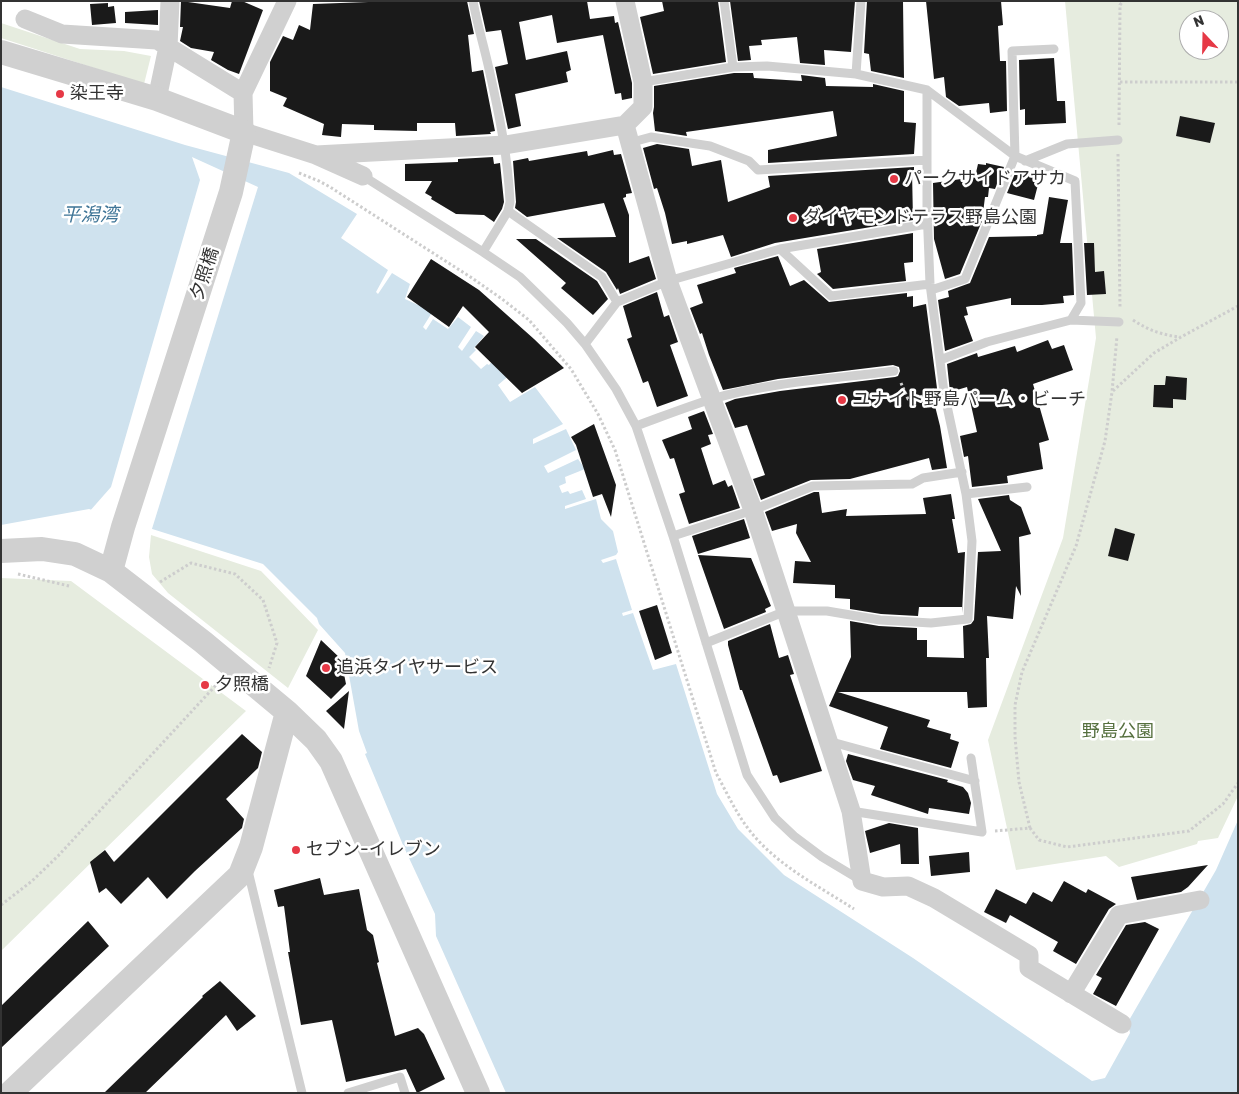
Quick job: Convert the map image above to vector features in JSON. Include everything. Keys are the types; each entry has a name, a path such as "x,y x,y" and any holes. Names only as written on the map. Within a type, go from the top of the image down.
{"street":[{"path":"157,99 168,47 170,1"},
{"path":"244,132 243,93 287,1"},
{"path":"316,155 505,145 625,124 643,107 644,82 626,1"},
{"path":"25,19 62,34 156,40 243,93"},
{"path":"1,52 157,99 244,132 316,155 363,176"},
{"path":"625,124 668,281 753,510 851,811 862,881 883,888 908,886 934,898 1029,955 1029,968 1122,1024"},
{"name":"夕照橋","path":"110,570 231,192 244,132"},
{"path":"1,551 42,549 75,554 110,570 203,642 287,712 316,740 331,761 478,1093"},
{"path":"10,1093 240,875 251,847 287,712"},
{"path":"1072,994 1119,915 1200,900"}],"lane":[{"path":"474,1 478,28 505,145 510,202 508,211 484,252"},
{"path":"724,1 733,66"},
{"path":"856,74 861,1"},
{"path":"780,249 831,296 930,287 964,278 1015,156 1012,51 1054,49"},
{"path":"644,82 733,66 767,66 856,74 927,90 1015,156 1075,181 1081,302 1071,320"},
{"path":"706,643 786,611 827,611 880,620 931,623 968,619 972,541 962,472 944,392 930,287 926,160 927,90"},
{"path":"629,143 651,137 710,146 749,160 758,170 926,160"},
{"path":"1025,161 1067,144 1118,140"},
{"path":"363,176 484,252 520,277 567,323 585,344 616,389 636,426 673,536 747,775 776,818 809,848 862,881"},
{"path":"508,211 602,277 617,302"},
{"path":"585,344 617,302 668,281 780,249 927,224"},
{"path":"940,360 987,342 1071,320 1119,322"},
{"path":"636,426 712,399 799,381 833,379 894,371"},
{"path":"673,536 753,510 813,486 912,484 922,478 962,472"},
{"path":"966,494 1027,487"},
{"path":"828,741 975,781"},
{"path":"851,811 982,832 971,758"},
{"path":"246,861 302,1093"},
{"path":"348,1093 400,1077 406,1093"}],"path":[{"path":"1123,1 1120,5 1118,140 1120,307 1112,392 1104,441 1076,546 1022,672 1016,705 1015,737 1019,782 1030,828 1039,840 1068,847 1190,831 1223,804 1238,782"},
{"path":"1120,82 1238,82"},
{"path":"293,170 330,187 502,299 534,325 571,368 598,414 615,450 716,773 726,793 747,827 765,847 792,870 854,909"},
{"path":"1112,392 1154,353 1238,306"},
{"path":"1120,307 1125,312"},
{"path":"1130,318 1144,327 1164,335 1180,337"},
{"path":"894,371 896,371 908,399 944,392"},
{"path":"160,583 191,564 235,574 263,600 278,642 268,672"},
{"path":"14,574 69,586"},
{"path":"1,905 32,881 58,856 217,684"},
{"path":"982,832 1030,828"}],"green space":[{"name":"野島公園","path":"1065,1 1238,1 1238,796 1218,838 1198,841 1197,844 1119,867 1106,856 1016,870 988,740 1063,538 1096,338"},
{"path":"1,23 80,49 124,51 151,56 144,84 1,38"},
{"path":"151,535 261,571 318,630 288,688 168,593 152,574 149,557"},
{"path":"1,578 71,581 246,711 1,951"}],"water":[{"name":"平潟湾","path":"1,87 185,145 289,173 357,214 341,238 388,270 376,292 378,294 392,273 410,284 405,299 418,305 426,292 438,303 423,327 426,330 433,319 448,329 458,317 471,327 458,347 462,351 476,331 484,336 474,348 476,350 469,357 481,369 487,364 489,365 499,353 518,368 498,385 510,402 535,387 563,424 533,439 533,444 566,429 576,450 544,466 548,473 578,459 585,469 565,477 566,483 559,486 562,493 568,491 570,494 582,490 586,499 565,506 565,509 596,499 601,519 613,531 618,552 616,555 601,560 603,563 616,559 632,610 622,613 623,616 633,613 653,670 676,664 717,794 738,829 784,875 913,958 1092,1081 1105,1078 1130,1033 1128,1022 1216,870 1238,820 1238,1093 506,1093 436,936 435,914 403,845 365,754 367,753 359,731 345,653 319,624 317,618 263,564 89,509 1,525"}],"pier":[{"path":"192,157 258,187 151,532 89,512 111,487 200,180"}],"building":[{"path":"181,1 230,8 232,1 242,1 263,10 239,74 211,60 214,52 191,48 180,41 183,27 180,27"},
{"path":"467,1 474,34 468,35 472,72 483,70 495,131 490,132 491,134 456,136 455,123 417,123 417,131 374,130 374,125 342,124 341,137 322,135 324,124 283,106 287,98 270,91 270,62 283,36 293,40 299,25 310,30 313,4"},
{"path":"479,1 587,1 590,19 614,16 615,23 618,22 632,83 632,98 622,100 621,93 615,94 603,35 557,43 552,15 519,22 526,60 567,51 571,70 566,72 568,82 515,94 521,126 508,129 495,67 508,64 501,30 486,32"},
{"path":"662,1 718,1 726,62 653,74 640,17 664,11"},
{"path":"730,1 855,1 851,52 824,50 825,65 800,63 797,37 761,40 762,45 749,46 751,60 738,61"},
{"path":"867,1 903,1 904,78 871,71 869,54 864,53"},
{"path":"926,1 1001,1 1003,25 998,26 1000,61 1006,61 1007,111 990,113 989,103 959,106 946,97 944,77 934,79"},
{"path":"108,3 108,7 114,6 116,23 92,25 90,4"},
{"path":"158,10 158,25 125,23 125,12"},
{"path":"1054,58 1057,101 1065,101 1066,123 1025,125 1025,109 1020,110 1019,60"},
{"path":"734,73 753,73 754,78 802,81 801,75 825,78 826,86 873,87 873,84 904,91 904,122 916,123 914,154 768,163 768,150 837,136 833,111 686,132 687,136 655,131 653,113 654,86"},
{"path":"1180,116 1215,123 1210,143 1176,136"},
{"path":"657,144 689,149 692,166 721,160 728,202 770,187 768,176 914,167 914,171 912,171 913,220 775,243 731,257 723,235 687,244 687,241 672,244 665,213 657,188 654,189 643,148"},
{"path":"613,150 614,155 621,154 632,193 626,194 626,197 623,198 629,215 629,263 649,256 656,279 620,294 618,288 617,290 606,272 557,238 616,237 604,203 527,217 515,208 513,161 528,158 529,161 587,151 588,156"},
{"path":"493,157 494,164 500,163 504,202 494,222 484,215 456,214 431,199 432,197 425,193 432,181 405,181 405,164 458,162 458,159"},
{"path":"986,163 1004,167 995,189 989,188 988,197 985,197 982,221 960,274 945,279 934,239 933,183 975,177 978,164 986,165"},
{"path":"1016,171 1040,177 1034,200 1007,193"},
{"path":"1049,197 1068,200 1060,243 1072,243 1074,295 1063,296 1064,303 1011,305 1011,298 966,307 968,315 964,316 973,341 945,351 938,300 949,297 948,291 970,283 989,237 1037,236 1043,234"},
{"path":"913,233 913,262 904,263 906,281 833,289 817,274 821,272 817,249"},
{"path":"516,239 536,239 597,281 608,299 593,315 561,288 566,283"},
{"path":"1084,243 1094,243 1095,272 1104,271 1106,294 1087,295"},
{"path":"778,256 790,286 804,280 829,302 907,293 907,297 913,296 913,307 926,304 938,396 933,398 947,468 932,470 929,458 850,479 811,480 761,500 753,479 765,475 747,425 735,428 725,403 735,399 780,391 895,377 898,376 900,371 899,367 893,365 778,379 723,390 702,333 700,334 690,308 703,303 697,285 736,273 734,268"},
{"path":"431,259 479,290 564,368 522,393 475,347 489,332 463,306 449,327 407,297"},
{"path":"657,292 664,317 669,315 678,342 670,345 688,396 657,407 648,381 643,383 627,339 632,337 623,306"},
{"path":"1048,340 1052,349 1064,345 1073,370 1033,384 1049,440 1039,443 1043,469 1007,476 1008,483 972,487 968,456 964,457 960,436 977,432 967,387 950,392 947,364 977,353 978,357 1015,346 1017,352"},
{"path":"1166,376 1187,378 1186,400 1173,399 1173,408 1153,407 1154,385 1165,385"},
{"path":"704,411 713,434 708,435 711,444 701,448 713,485 725,480 728,487 732,485 740,508 689,524 679,494 685,492 674,458 670,459 662,440 692,429 688,417"},
{"path":"594,424 616,485 611,517 602,494 593,497 576,445 571,437"},
{"path":"814,492 819,492 822,513 847,509 846,516 926,514 923,498 951,494 955,519 952,519 958,553 965,552 962,613 962,607 919,607 918,616 881,614 850,609 850,599 835,598 835,585 793,583 795,561 811,562 796,533 797,524 772,531 765,512"},
{"path":"1009,495 1010,500 1021,507 1031,534 1019,537 1021,596 1016,586 1013,619 987,616 989,658 986,658 987,707 968,708 967,692 838,692 930,720 927,727 951,734 950,739 959,742 951,768 880,749 888,727 829,706 851,657 850,621 879,626 917,628 917,640 927,640 927,657 964,658 963,626 971,624 974,620 978,552 1001,551 978,499"},
{"path":"744,519 750,538 698,554 692,536"},
{"path":"1115,528 1135,534 1128,561 1108,556"},
{"path":"698,555 751,558 771,606 765,609 766,612 724,629"},
{"path":"657,605 672,653 655,660 639,611"},
{"path":"770,624 779,658 788,655 794,674 790,675 822,771 780,783 777,775 773,776 742,690 740,690 728,645 728,641"},
{"name":"追浜タイヤサービス","path":"321,640 341,659 346,684 331,699 306,676"},
{"path":"349,691 344,729 326,711"},
{"path":"242,734 262,752 258,768 226,799 244,819 242,828 167,899 148,877 121,904 106,888 99,893 90,862 105,850 114,862"},
{"path":"848,754 948,780 947,782 963,787 968,793 971,803 969,814 929,808 928,814 871,795 875,786 853,780 846,761"},
{"path":"889,823 918,828 919,864 901,864 900,844 870,853 865,831"},
{"path":"969,852 970,872 931,876 929,856"},
{"path":"1208,865 1181,892 1137,900 1131,877"},
{"path":"320,878 324,895 359,889 367,930 373,935 379,962 377,963 395,1036 418,1028 424,1034 445,1079 417,1093 406,1069 346,1082 332,1020 301,1025 288,952 290,952 284,906 278,907 274,890"},
{"path":"1064,881 1086,893 1088,889 1116,904 1109,909 1076,964 1053,951 1058,942 1010,915 1006,923 984,912 996,889 1026,904 1033,892 1052,902"},
{"path":"88,921 109,946 1,1048 1,1006"},
{"path":"1145,922 1159,929 1116,1006 1093,994 1102,978 1096,975 1126,925"},
{"path":"220,981 256,1016 237,1031 226,1015 145,1093 104,1093 202,996"}],"place":[{"name":"染王寺","path":"60,94"},
{"name":"パークサイドアサカ","path":"894,179"},
{"name":"ダイヤモンドテラス野島公園","path":"793,218"},
{"name":"ユナイト野島パーム・ビーチ","path":"842,400"},
{"name":"追浜タイヤサービス","path":"326,668"},
{"name":"夕照橋","path":"205,685"},
{"name":"セブン-イレブン","path":"296,850"}]}
